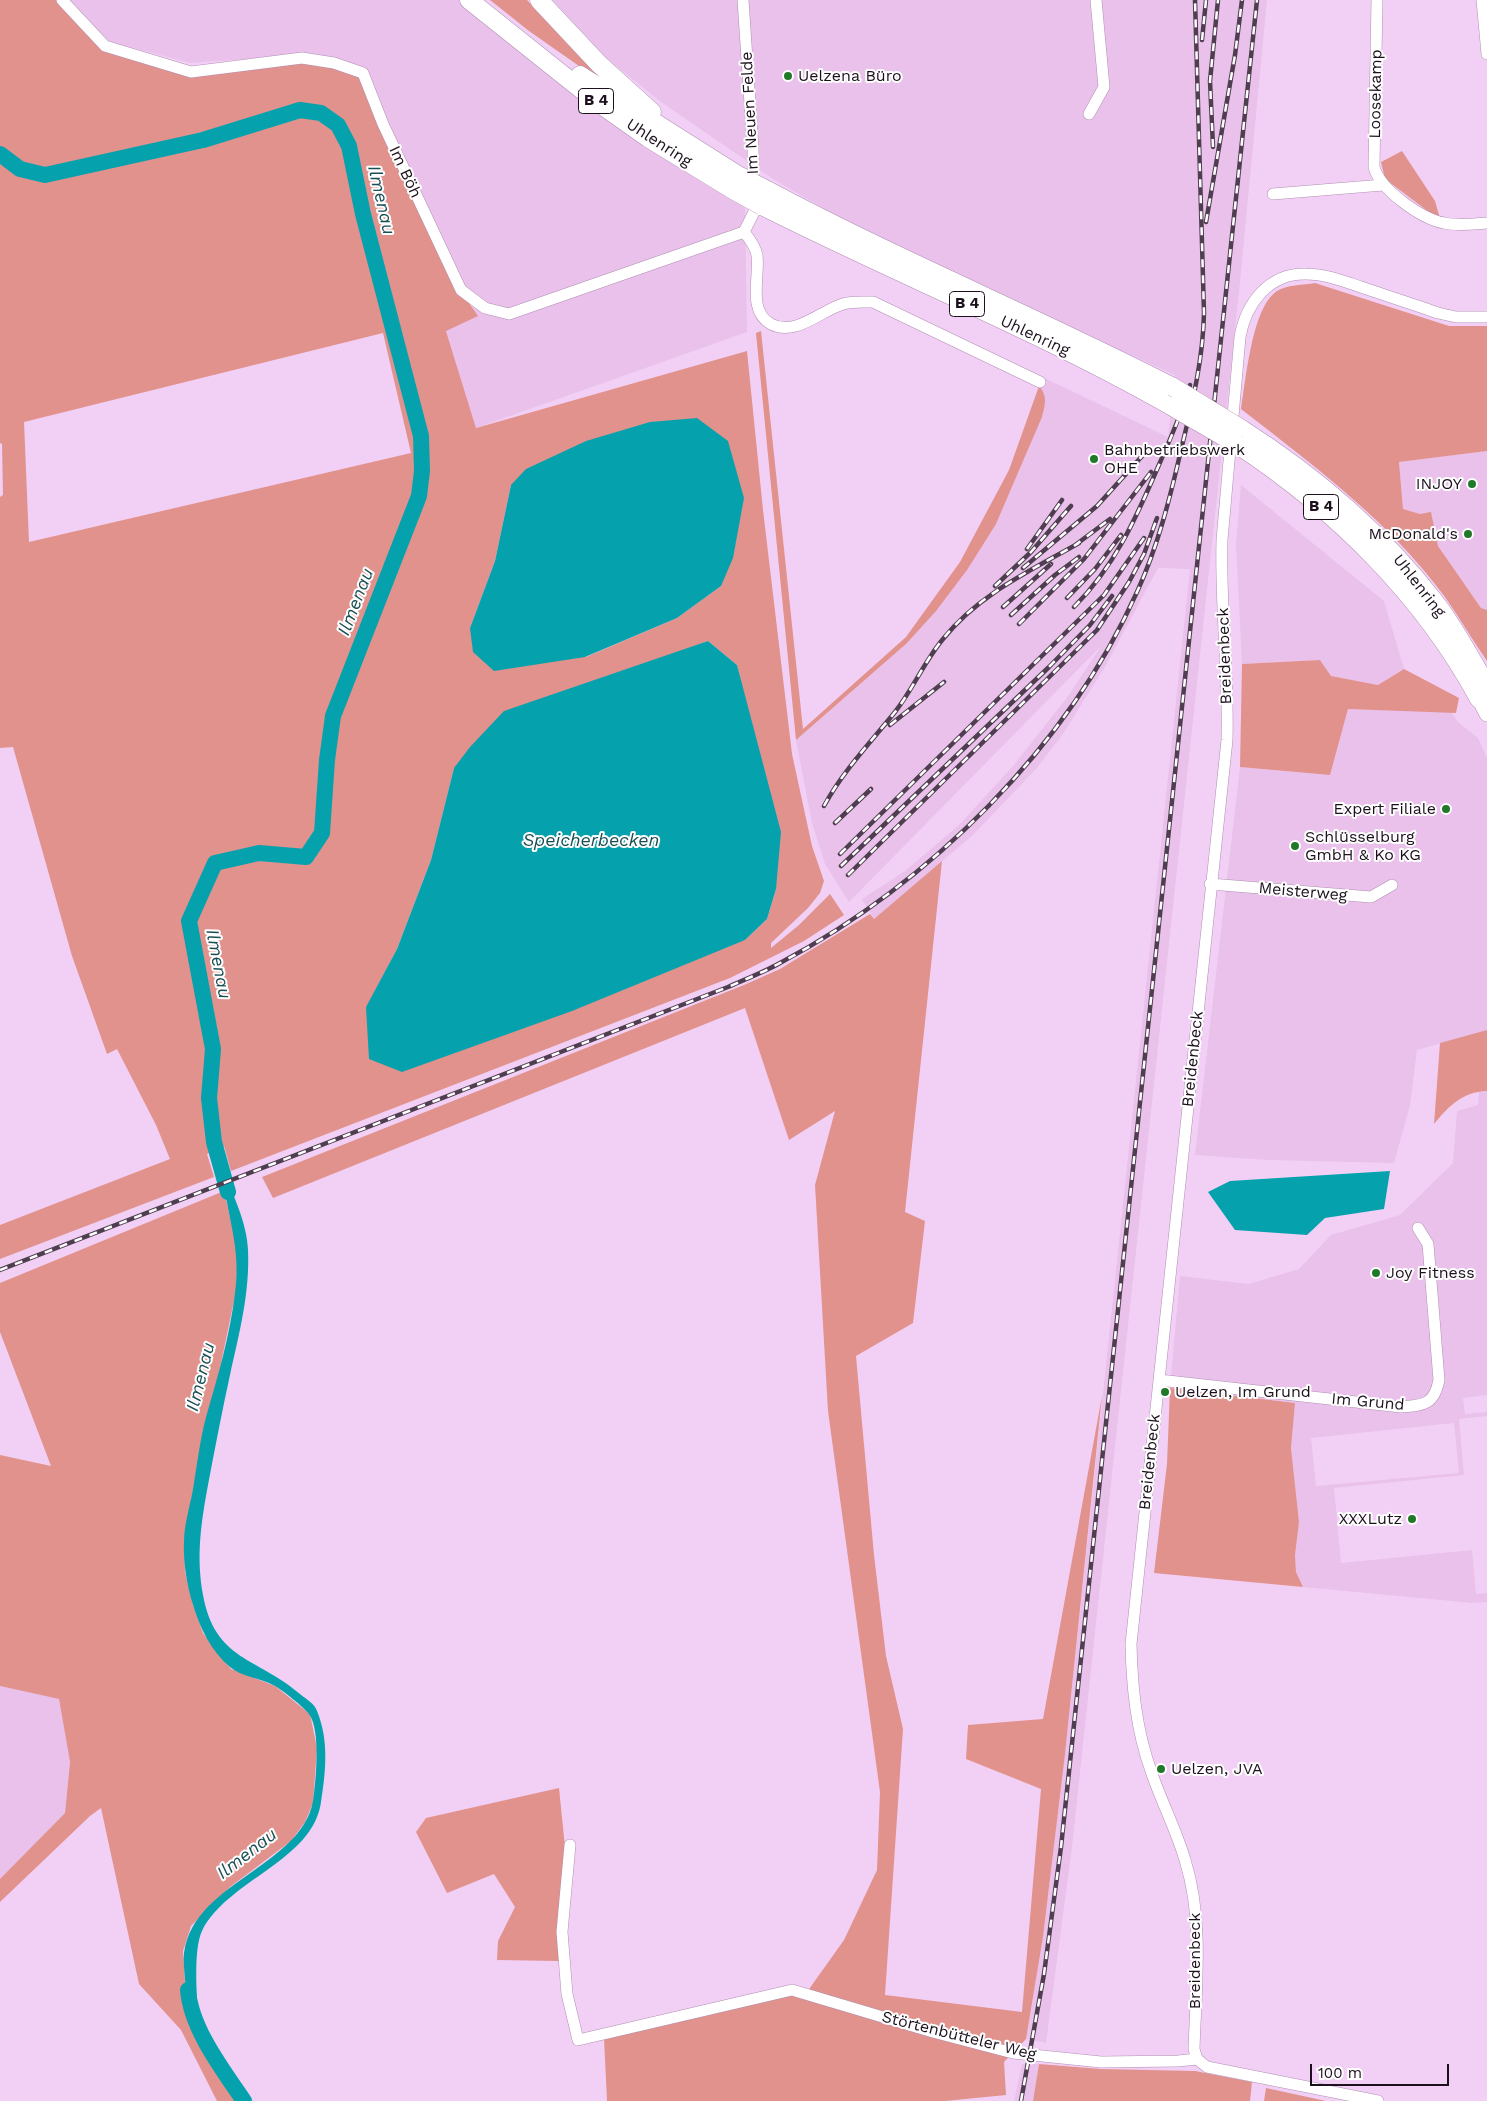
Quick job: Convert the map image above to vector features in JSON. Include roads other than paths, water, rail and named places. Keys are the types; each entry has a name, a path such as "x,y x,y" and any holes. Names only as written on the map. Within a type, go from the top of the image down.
{"highway":[{"name":"B 4","path":"469,0 591,83 715,161 736,182 765,198"},
{"name":"Uhlenring","path":"469,0 604,107 648,138 736,182"},
{"path":"539,0 599,64 655,114 715,161"},
{"name":"Uhlenring","path":"765,198 858,236 1094,347 1173,388 1239,437 1321,507 1378,562 1432,627 1485,701"},
{"name":"Uhlenring","path":"765,198 846,248 1089,362 1171,406 1288,460 1350,511 1398,559 1436,604 1485,701"},
{"path":"1436,604 1487,671"}],"street":[{"name":"Im Böh","path":"62,0 104,46 191,72 302,58 334,62 363,73 383,124 461,290 485,308 509,314 746,228"},
{"name":"Im Neuen Felde","path":"743,0 753,157 754,212 746,228"},
{"path":"1089,114 1104,87 1096,0"},
{"name":"Loosekamp","path":"1377,0 1374,167 1376,177 1383,185"},
{"path":"1482,0 1487,54"},
{"path":"1273,194 1383,185 1427,217 1443,223 1459,225 1487,223"},
{"path":"746,228 757,255 757,306 762,316 771,324 785,328 796,326 844,304 874,302 1040,382"},
{"name":"Breidenbeck","path":"1197,2059 1194,2049 1197,1942 1195,1910 1186,1860 1150,1770 1139,1733 1131,1675 1131,1644 1227,730 1228,700 1221,571 1223,525 1240,337 1244,318 1253,300 1267,286 1286,277 1305,273 1328,276 1438,313 1456,316 1487,317"},
{"name":"Meisterweg","path":"1210,884 1371,897 1392,885"},
{"name":"Im Grund","path":"1158,1380 1401,1407 1423,1405 1434,1397 1439,1380 1428,1244 1418,1228"},
{"name":"Störtenbütteler Weg","path":"570,1845 562,1932 567,1994 578,2040 792,1990 933,2032 1013,2053 1101,2062 1197,2059"},
{"path":"1197,2059 1207,2068 1378,2101"}],"water":[{"path":"697,418 728,441 744,498 733,558 721,586 677,618 585,657 494,671 473,652 470,628 495,561 511,485 526,469 586,441 650,422"},
{"name":"Speicherbecken","path":"708,641 737,665 781,832 776,889 767,919 745,940 572,1011 402,1072 369,1059 366,1007 397,949 431,860 454,768 470,747 504,711"},
{"path":"222,1167 245,1229 248,1266 243,1313 203,1513 200,1567 203,1595 209,1617 217,1633 228,1646 284,1682 314,1706 321,1722 325,1744 325,1767 321,1802 315,1822 303,1840 230,1898 214,1913 202,1931 197,1950 196,1986 198,2018 187,1994 185,1982 184,1967 187,1939 200,1916 219,1897 287,1845 304,1825 313,1801 317,1756 315,1732 309,1714 275,1686 235,1670 217,1654 203,1631 196,1614 186,1574 184,1536 186,1522 204,1426 230,1324 237,1276 235,1244"},
{"path":"1390,1171 1384,1209 1325,1218 1307,1235 1235,1230 1208,1192 1230,1181"}],"waterway":[{"name":"Ilmenau","path":"0,154 20,169 45,175 203,140 300,110 321,113 338,125 349,146 363,214 421,436 422,471 419,496 333,716 327,760 322,833 306,857 259,853 215,863 189,921 213,1049 209,1098 214,1142 228,1192"},
{"name":"Ilmenau","path":"188,1990 190,2005 195,2019 209,2048 244,2101"}],"railway":[{"path":"0,1270 728,987 761,972 836,930 889,893 940,852 989,806 1033,757 1073,705 1108,649 1137,592 1163,522 1189,416 1202,348 1204,313 1195,0"},
{"path":"1202,40 1206,0"},
{"path":"1213,147 1210,81 1218,0"},
{"path":"1206,222 1235,55 1242,0"},
{"path":"1021,2101 1044,1974 1061,1847 1257,0"},
{"path":"1074,607 1113,558 1133,523 1171,437 1190,385"},
{"path":"1023,568 1097,506 1144,454"},
{"path":"1019,624 1084,559 1151,472"},
{"path":"1027,549 1062,500"},
{"path":"995,586 1031,552 1071,506"},
{"path":"848,875 1097,630 1129,582 1144,554 1157,518"},
{"path":"1074,546 1110,519"},
{"path":"1067,598 1095,569 1121,535"},
{"path":"840,854 1104,595 1144,538"},
{"path":"824,806 848,769 895,712 936,648 957,623 989,596 1079,543"},
{"path":"1011,615 1055,575 1079,557"},
{"path":"1003,607 1051,564"},
{"path":"841,866 1049,667 1090,625 1112,596"},
{"path":"890,725 944,682"},
{"path":"835,823 871,789"}],"place":[{"name":"Uelzena Büro","path":"788,76"},
{"name":"Bahnbetriebswerk OHE","path":"1094,459"},
{"name":"INJOY","path":"1472,484"},
{"name":"McDonald's","path":"1468,534"},
{"name":"Expert Filiale","path":"1446,809"},
{"name":"Schlüsselburg GmbH & Ko KG","path":"1295,846"},
{"name":"Joy Fitness","path":"1376,1273"},
{"name":"Uelzen, Im Grund","path":"1165,1392"},
{"name":"XXXLutz","path":"1412,1519"},
{"name":"Uelzen, JVA","path":"1161,1769"}]}
